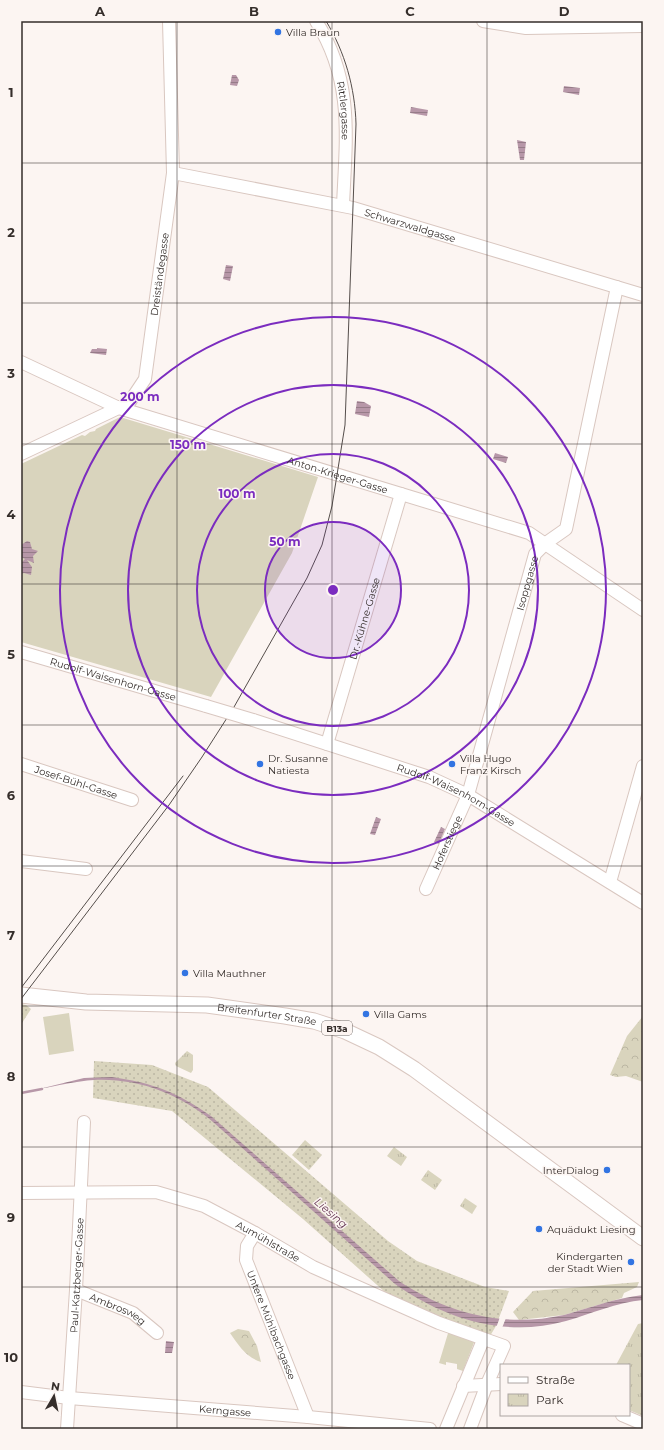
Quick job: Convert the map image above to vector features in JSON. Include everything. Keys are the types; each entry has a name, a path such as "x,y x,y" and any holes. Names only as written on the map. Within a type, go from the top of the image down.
{"main road":[{"name":"Breitenfurter Straße","path":"21,995 86,1002 207,1005 314,1021 345,1031 379,1046 414,1069 643,1238"},
{"name":"Breitenfurter Straße","path":"600,1206 643,1228"}],"street":[{"name":"Dreiständegasse","path":"21,454 129,403 145,379 173,174 169,21"},
{"name":"Rittlergasse","path":"316,21 335,59 342,82 347,122 342,205"},
{"path":"483,21 526,28 643,26"},
{"name":"Schwarzwaldgasse","path":"173,174 342,205 643,295"},
{"name":"Isoppgasse","path":"468,795 535,554 546,543 566,529 617,287"},
{"name":"Anton-Krieger-Gasse","path":"21,362 119,408 530,532 643,610"},
{"name":"Dr.-Kühne-Gasse","path":"327,744 401,494"},
{"name":"Rudolf-Waisenhorn-Gasse","path":"21,652 253,720 429,777 468,795 643,903"},
{"name":"Josef-Bühl-Gasse","path":"21,764 132,800"},
{"path":"610,882 643,766"},
{"name":"Hoferstiege","path":"426,889 468,795"},
{"path":"21,861 86,869"},
{"name":"Paul-Katzberger-Gasse","path":"67,1429 76,1290 84,1122"},
{"name":"Aumühlstraße","path":"21,1193 81,1191 156,1192 204,1206 255,1233 313,1267 439,1323 483,1340 504,1346 487,1384"},
{"name":"Untere Mühlbachgasse","path":"255,1233 247,1246 246,1260 308,1417"},
{"name":"Ambrosweg","path":"76,1290 133,1313 157,1333"},
{"path":"446,1429 483,1340"},
{"path":"470,1429 487,1384"},
{"path":"463,1386 500,1384"},
{"name":"Kerngasse","path":"21,1392 69,1398 308,1417 430,1429"},
{"path":"624,1416 643,1424"}],"green space":[{"path":"120,417 318,477 292,553 211,697 21,642 21,464 82,435 85,436"},
{"path":"21,1004 26,1005 31,1009 22,1023"},
{"path":"69,1013 74,1051 49,1055 43,1017"},
{"path":"643,1016 643,1082 626,1076 616,1077 610,1075 627,1036"},
{"path":"187,1051 193,1055 193,1070 191,1073 176,1066 175,1063"},
{"path":"94,1061 152,1065 208,1087 388,1241 417,1261 485,1287 509,1291 496,1326 487,1341 386,1293 303,1219 172,1111 93,1098"},
{"path":"305,1140 322,1155 309,1170 292,1155"},
{"path":"394,1147 407,1157 401,1166 387,1156"},
{"path":"428,1170 442,1180 435,1190 421,1180"},
{"path":"465,1198 477,1206 472,1214 460,1206"},
{"path":"639,1282 637,1287 624,1293 622,1298 564,1315 519,1320 513,1312 533,1291"},
{"path":"643,1323 643,1416 630,1410 630,1364 617,1364 638,1324"},
{"path":"238,1329 249,1331 257,1346 261,1362 247,1354 230,1333"},
{"path":"449,1330 475,1340 463,1371 457,1369 457,1364 446,1362 446,1365 439,1363"}],"shaded area":[{"path":"232,75 236,75 239,80 237,86 230,85"},
{"path":"564,86 580,88 579,95 563,92"},
{"path":"411,107 428,110 427,116 410,113"},
{"path":"517,140 526,142 524,160 520,160"},
{"path":"226,265 233,266 230,281 223,279"},
{"path":"92,349 107,349 106,355 90,353"},
{"path":"357,401 364,402 371,406 369,417 355,414"},
{"path":"495,453 508,457 506,463 493,459"},
{"path":"27,541 30,542 32,549 38,551 33,556 34,563 27,560 32,567 31,575 24,573 21,574 21,563 25,559 21,557 21,545"},
{"path":"376,817 381,819 375,835 370,834"},
{"path":"441,827 445,829 439,844 434,842"},
{"name":"Liesing","path":"112,1077 140,1082 164,1090 187,1101 211,1116 399,1281 437,1302 457,1310 478,1315 499,1319 520,1320 542,1319 564,1315 633,1296 643,1295 643,1300 633,1301 566,1321 543,1326 498,1326 455,1316 434,1307 395,1284 213,1122 187,1103 158,1090 142,1085 110,1080 80,1081 39,1089 84,1078"},
{"path":"166,1341 174,1342 172,1353 165,1353"}],"pier":[{"path":"500,1317 506,1318 502,1328 496,1328"}],"waterway":[{"name":"Liesing","path":"21,1093 42,1089"}],"tram line":[{"path":"21,999 169,805 202,757 234,707 307,578 322,545 332,506 345,425 356,124 354,97 348,71 339,45 326,21"},
{"path":"21,988 183,776"}],"place":[{"name":"Villa Braun","path":"278,32"},
{"name":"Dr. Susanne Natiesta","path":"260,764"},
{"name":"Villa Hugo Franz Kirsch","path":"452,764"},
{"name":"Villa Mauthner","path":"185,973"},
{"name":"Villa Gams","path":"366,1014"},
{"name":"InterDialog","path":"607,1170"},
{"name":"Aquädukt Liesing","path":"539,1229"},
{"name":"Kindergarten der Stadt Wien","path":"631,1262"}]}
